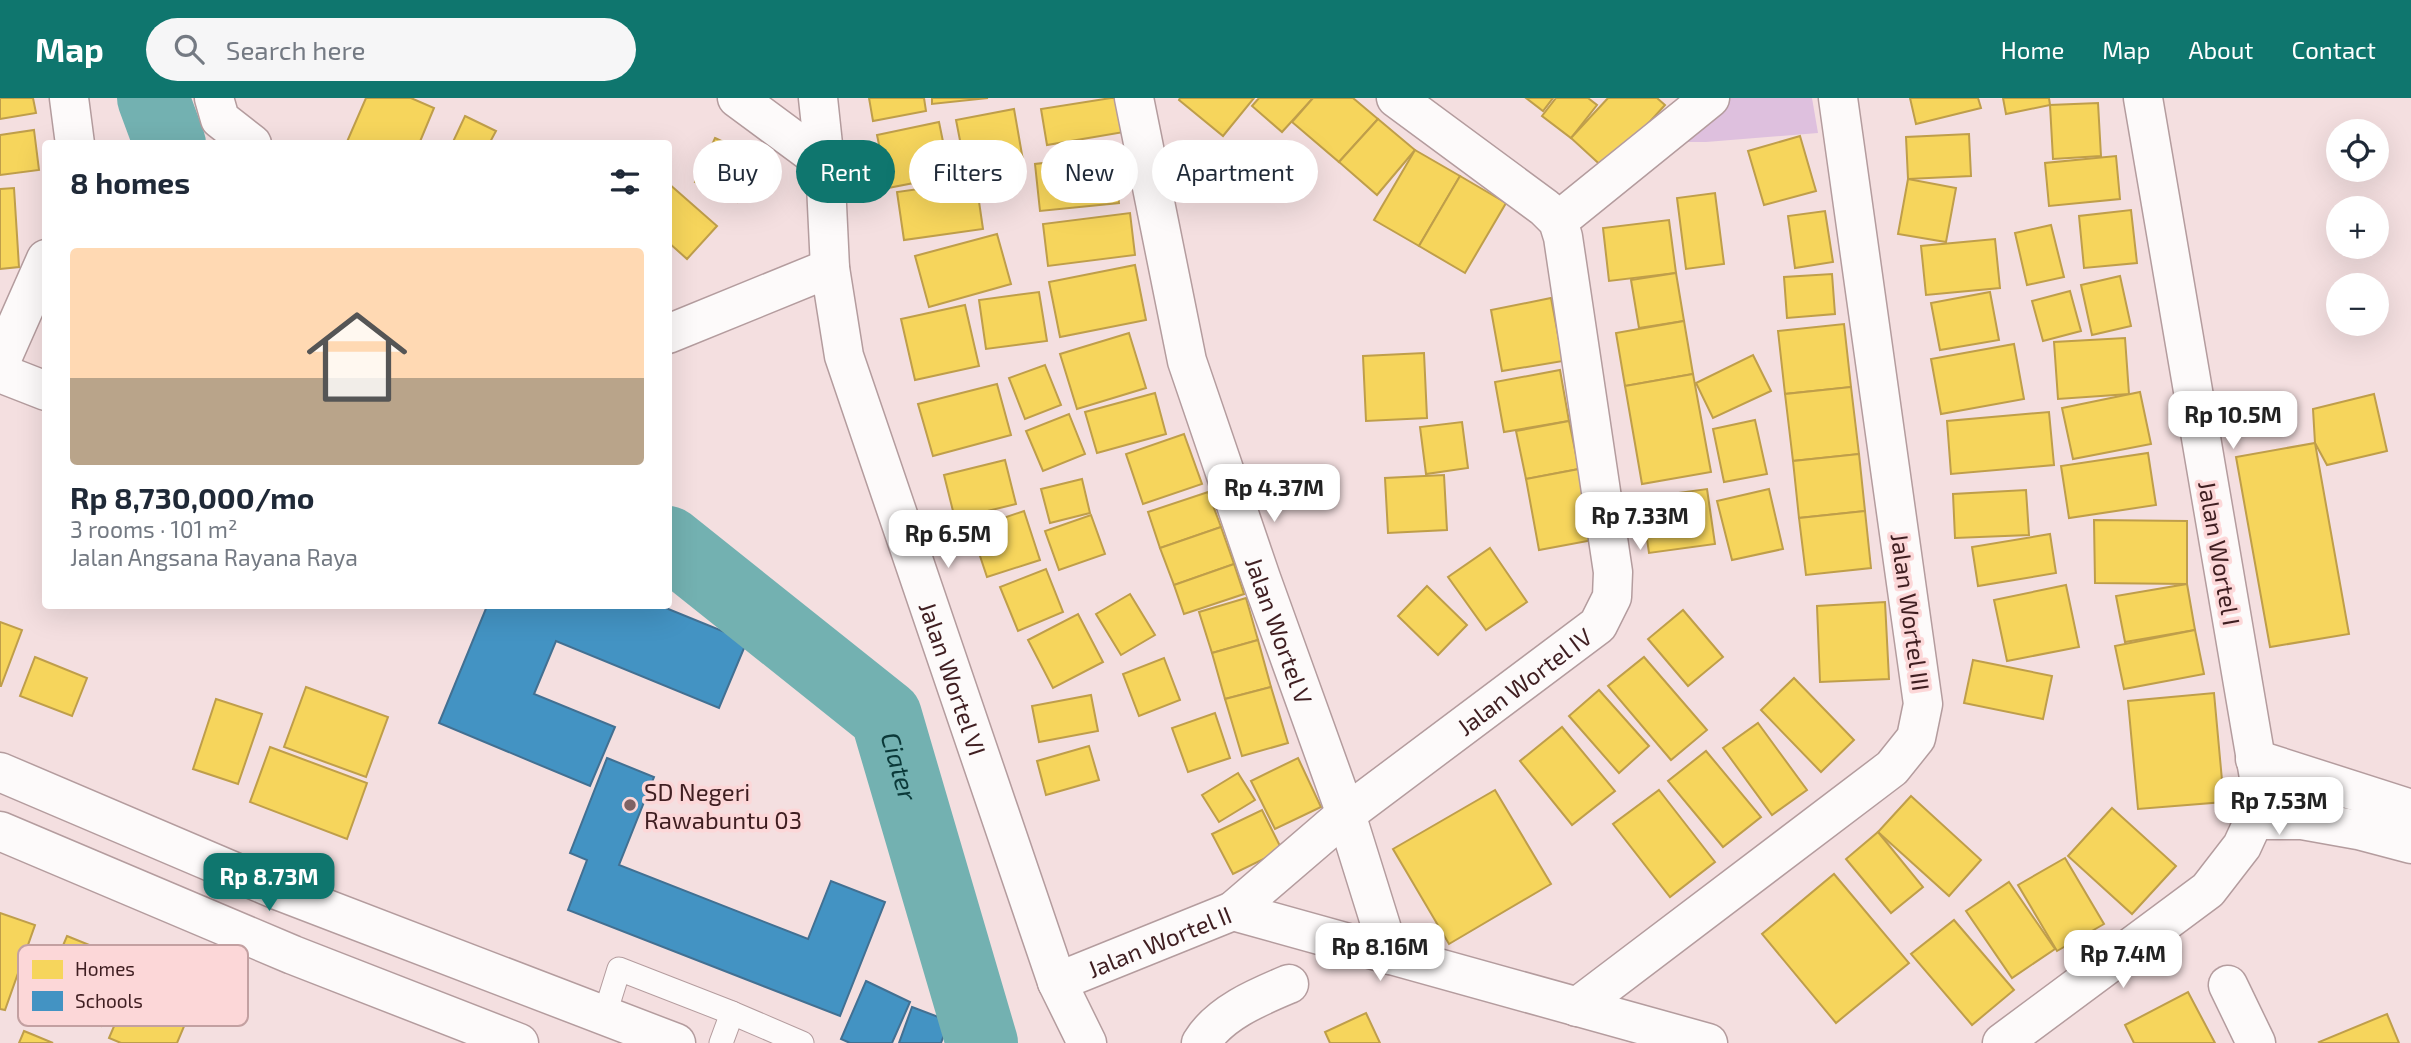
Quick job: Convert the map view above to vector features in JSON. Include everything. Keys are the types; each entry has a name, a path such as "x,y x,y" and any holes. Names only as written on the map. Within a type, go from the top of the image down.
{"street":[{"path":"69,98 74,140"},
{"path":"214,98 220,119 247,140"},
{"path":"737,98 796,142"},
{"name":"Jalan Wortel V","path":"1135,98 1187,360 1261,578 1346,814 1390,955"},
{"path":"1396,98 1545,208 1558,221 1710,98"},
{"name":"Jalan Wortel III","path":"1577,1007 1892,768 1916,738 1923,704 1838,98"},
{"name":"Jalan Wortel I","path":"2143,98 2255,759"},
{"path":"767,120 819,99"},
{"name":"Jalan Wortel VI","path":"819,99 823,140"},
{"name":"Jalan Wortel VI","path":"827,203 830,268 844,356 1056,982 1087,1043"},
{"name":"Jalan Wortel IV","path":"1233,911 1346,814 1598,625 1612,597 1613,572 1563,237 1558,221"},
{"path":"0,363 42,268"},
{"path":"672,332 830,268"},
{"path":"0,373 42,389"},
{"path":"2002,1043 2208,890 2242,846 2254,820 2262,795 2255,759 2411,809"},
{"path":"0,772 277,890 625,1029 676,1043"},
{"path":"2254,820 2302,820 2358,830 2411,844"},
{"path":"0,831 293,955 519,1043"},
{"name":"Jalan Wortel II","path":"1056,982 1233,911 1708,1043"},
{"path":"1201,1043 1209,1031 1252,1000 1289,984"},
{"path":"2228,985 2256,1043"}],"lane":[{"path":"625,1029 619,969 802,1043"},
{"path":"722,1043 732,1013"}],"shaded area":[{"path":"1694,98 1812,98 1818,133 1680,142"}],"building: Homes":[{"path":"0,98 33,98 36,113 0,119"},
{"path":"366,98 411,98 434,108 421,140 348,140"},
{"path":"869,98 924,98 926,111 873,121"},
{"path":"932,98 988,98 932,104"},
{"path":"1118,98 1124,132 1077,140 1046,140 1041,109"},
{"path":"1254,98 1223,136 1179,100"},
{"path":"1259,98 1313,98 1282,132 1252,106"},
{"path":"1313,98 1353,98 1378,119 1339,162 1318,144 1318,140 1313,140 1292,122"},
{"path":"1526,98 1553,98 1543,111"},
{"path":"1556,98 1588,98 1597,105 1571,138 1542,116"},
{"path":"1608,98 1657,98 1665,105 1606,170 1571,138"},
{"path":"1910,98 1978,98 1981,108 1916,124"},
{"path":"2003,98 2049,98 2050,105 2006,114"},
{"path":"2098,103 2101,156 2053,159 2050,105"},
{"path":"1014,109 1019,140 960,140 956,120"},
{"path":"465,116 496,131 491,140 454,140"},
{"path":"1378,119 1415,150 1377,195 1339,162"},
{"path":"939,122 943,140 909,140 909,184 895,187 895,140 878,140 877,135"},
{"path":"34,130 39,170 0,175 0,135"},
{"path":"1969,134 1971,176 1908,179 1906,137"},
{"path":"1800,136 1816,191 1764,205 1748,151"},
{"path":"1415,150 1460,176 1419,246 1374,220"},
{"path":"2116,156 2120,199 2049,206 2045,163"},
{"path":"1041,163 1041,203 1119,203 1040,211 1035,164"},
{"path":"1460,176 1506,203 1465,273 1419,246"},
{"path":"1908,179 1956,188 1946,242 1898,234"},
{"path":"672,187 717,226 687,259 672,246"},
{"path":"14,188 19,267 0,269 0,189"},
{"path":"909,190 909,203 979,203 983,229 904,240 897,192"},
{"path":"1715,193 1724,264 1686,269 1677,198"},
{"path":"2131,210 2137,263 2084,268 2079,216"},
{"path":"1825,211 1833,262 1795,268 1788,216"},
{"path":"1130,213 1135,255 1048,266 1043,224"},
{"path":"1669,220 1676,273 1609,281 1603,228"},
{"path":"2051,225 2064,277 2027,285 2015,233"},
{"path":"997,234 1011,284 929,307 915,256"},
{"path":"1995,239 2000,288 1926,295 1921,246"},
{"path":"1135,265 1146,320 1060,337 1049,282"},
{"path":"1676,273 1684,321 1639,328 1631,280"},
{"path":"1832,274 1835,314 1787,318 1784,277"},
{"path":"2120,276 2131,326 2092,335 2081,285"},
{"path":"2070,291 2081,331 2043,341 2032,301"},
{"path":"1039,292 1047,341 986,349 979,300"},
{"path":"1990,292 1999,340 1940,350 1931,303"},
{"path":"1551,298 1563,361 1502,371 1491,310"},
{"path":"965,305 979,366 915,380 901,319"},
{"path":"1684,321 1693,374 1625,386 1616,333"},
{"path":"1844,324 1851,387 1785,394 1778,331"},
{"path":"1129,333 1146,388 1077,409 1060,354"},
{"path":"2125,338 2129,394 2058,399 2054,342"},
{"path":"2014,344 2024,399 1941,414 1931,359"},
{"path":"1424,353 1427,418 1366,421 1363,356"},
{"path":"1753,355 1771,391 1713,418 1696,383"},
{"path":"1045,365 1061,405 1025,419 1009,378"},
{"path":"1560,370 1569,421 1504,432 1495,382"},
{"path":"1693,374 1711,472 1642,484 1625,386"},
{"path":"997,384 1011,435 933,456 918,404"},
{"path":"1851,387 1859,454 1793,461 1785,394"},
{"path":"2140,392 2151,444 2073,459 2062,408"},
{"path":"1155,393 1166,434 1097,453 1085,412"},
{"path":"2374,394 2387,451 2327,465 2315,443 2313,409"},
{"path":"2049,412 2054,465 1951,474 1947,421"},
{"path":"1069,414 1085,454 1043,471 1026,431"},
{"path":"1755,420 1767,474 1724,482 1713,429"},
{"path":"1569,421 1579,469 1526,479 1516,431"},
{"path":"1462,422 1468,468 1426,474 1420,427"},
{"path":"1184,434 1202,484 1143,504 1126,454"},
{"path":"2315,443 2349,634 2270,647 2236,457"},
{"path":"2148,453 2156,505 2069,518 2061,466"},
{"path":"1859,454 1865,511 1799,518 1793,461"},
{"path":"1005,460 1016,504 955,519 944,475"},
{"path":"1579,469 1593,540 1539,550 1526,479"},
{"path":"1444,475 1447,530 1388,533 1385,478"},
{"path":"1082,479 1090,513 1050,523 1041,489"},
{"path":"1707,489 1715,544 1649,553 1641,498"},
{"path":"1769,489 1783,549 1732,560 1717,501"},
{"path":"2026,490 2029,535 1955,538 1953,494"},
{"path":"1208,492 1221,527 1160,548 1148,512"},
{"path":"1024,511 1040,560 987,577 971,529"},
{"path":"1865,511 1871,568 1806,575 1799,518"},
{"path":"1091,515 1105,554 1059,570 1045,531"},
{"path":"2094,520 2187,521 2187,584 2095,583"},
{"path":"1221,527 1234,564 1174,585 1160,548"},
{"path":"2050,534 2056,573 1978,586 1972,547"},
{"path":"1490,548 1527,602 1486,630 1448,577"},
{"path":"1234,564 1244,594 1184,614 1174,585"},
{"path":"1046,569 1063,612 1018,631 1000,587"},
{"path":"2187,584 2195,630 2125,642 2116,596"},
{"path":"2066,585 2079,647 2007,661 1994,600"},
{"path":"1427,586 1467,625 1438,655 1398,616"},
{"path":"1130,594 1155,635 1121,655 1096,614"},
{"path":"1246,598 1258,640 1212,653 1199,612"},
{"path":"1885,602 1889,679 1820,682 1817,606"},
{"path":"1683,610 1723,657 1688,686 1648,639"},
{"path":"1078,614 1103,662 1053,688 1028,640"},
{"path":"0,622 22,630 1,686 0,686"},
{"path":"2195,630 2204,674 2124,689 2115,646"},
{"path":"1258,640 1271,687 1225,699 1212,653"},
{"path":"35,657 87,678 72,716 20,696"},
{"path":"1644,657 1707,730 1671,760 1608,686"},
{"path":"1164,658 1180,700 1139,716 1123,674"},
{"path":"1973,660 2052,676 2043,719 1964,703"},
{"path":"1794,678 1854,740 1821,772 1761,710"},
{"path":"306,687 388,717 366,777 284,747"},
{"path":"1271,687 1288,743 1242,756 1225,699"},
{"path":"1599,690 1649,746 1619,773 1569,716"},
{"path":"2214,693 2224,802 2138,809 2128,701"},
{"path":"1091,695 1098,731 1039,742 1032,706"},
{"path":"216,699 262,714 238,784 193,769"},
{"path":"1215,713 1230,758 1188,772 1172,728"},
{"path":"1758,723 1807,790 1772,815 1723,748"},
{"path":"1562,727 1615,791 1572,825 1520,761"},
{"path":"1089,746 1099,780 1046,795 1037,761"},
{"path":"270,747 367,783 347,839 250,802"},
{"path":"1706,751 1761,817 1723,847 1668,781"},
{"path":"1298,758 1321,807 1275,829 1251,781"},
{"path":"1238,773 1255,800 1219,822 1202,795"},
{"path":"1495,790 1551,884 1449,944 1393,849"},
{"path":"1659,790 1715,862 1670,897 1613,824"},
{"path":"1911,796 1981,860 1949,896 1878,832"},
{"path":"2112,808 2176,866 2132,914 2068,856"},
{"path":"1262,810 1282,850 1233,874 1212,834"},
{"path":"1878,832 1923,887 1891,913 1846,859"},
{"path":"2065,858 2104,924 2057,951 2018,885"},
{"path":"1834,874 1909,963 1836,1023 1762,934"},
{"path":"2009,882 2055,949 2012,978 1966,911"},
{"path":"0,913 35,925 28,945 18,945 18,973 5,1010 0,1009"},
{"path":"1954,920 2014,990 1972,1025 1911,954"},
{"path":"67,936 89,945 63,945"},
{"path":"2188,992 2215,1043 2134,1043 2125,1025"},
{"path":"1366,1013 1380,1043 1330,1043 1325,1032"},
{"path":"2387,1014 2399,1043 2319,1042"},
{"path":"114,1026 184,1026 177,1043 121,1043 109,1038"},
{"path":"24,1031 53,1043 19,1043"}],"building: Schools":[{"path":"486,609 668,609 747,641 719,708 556,641 534,694 615,727 590,786 439,723"},
{"path":"607,758 654,777 619,865 808,939 831,881 885,902 840,1016 568,910 587,860 570,853"},
{"path":"866,981 910,1002 892,1043 850,1043 841,1039"},
{"path":"912,1007 949,1021 941,1043 899,1043"}],"waterway":[{"name":"Ciater","path":"153,98 169,140"},
{"name":"Ciater","path":"672,545 886,716 982,1043"}],"place":[{"name":"SD Negeri Rawabuntu 03","path":"630,805"}]}
